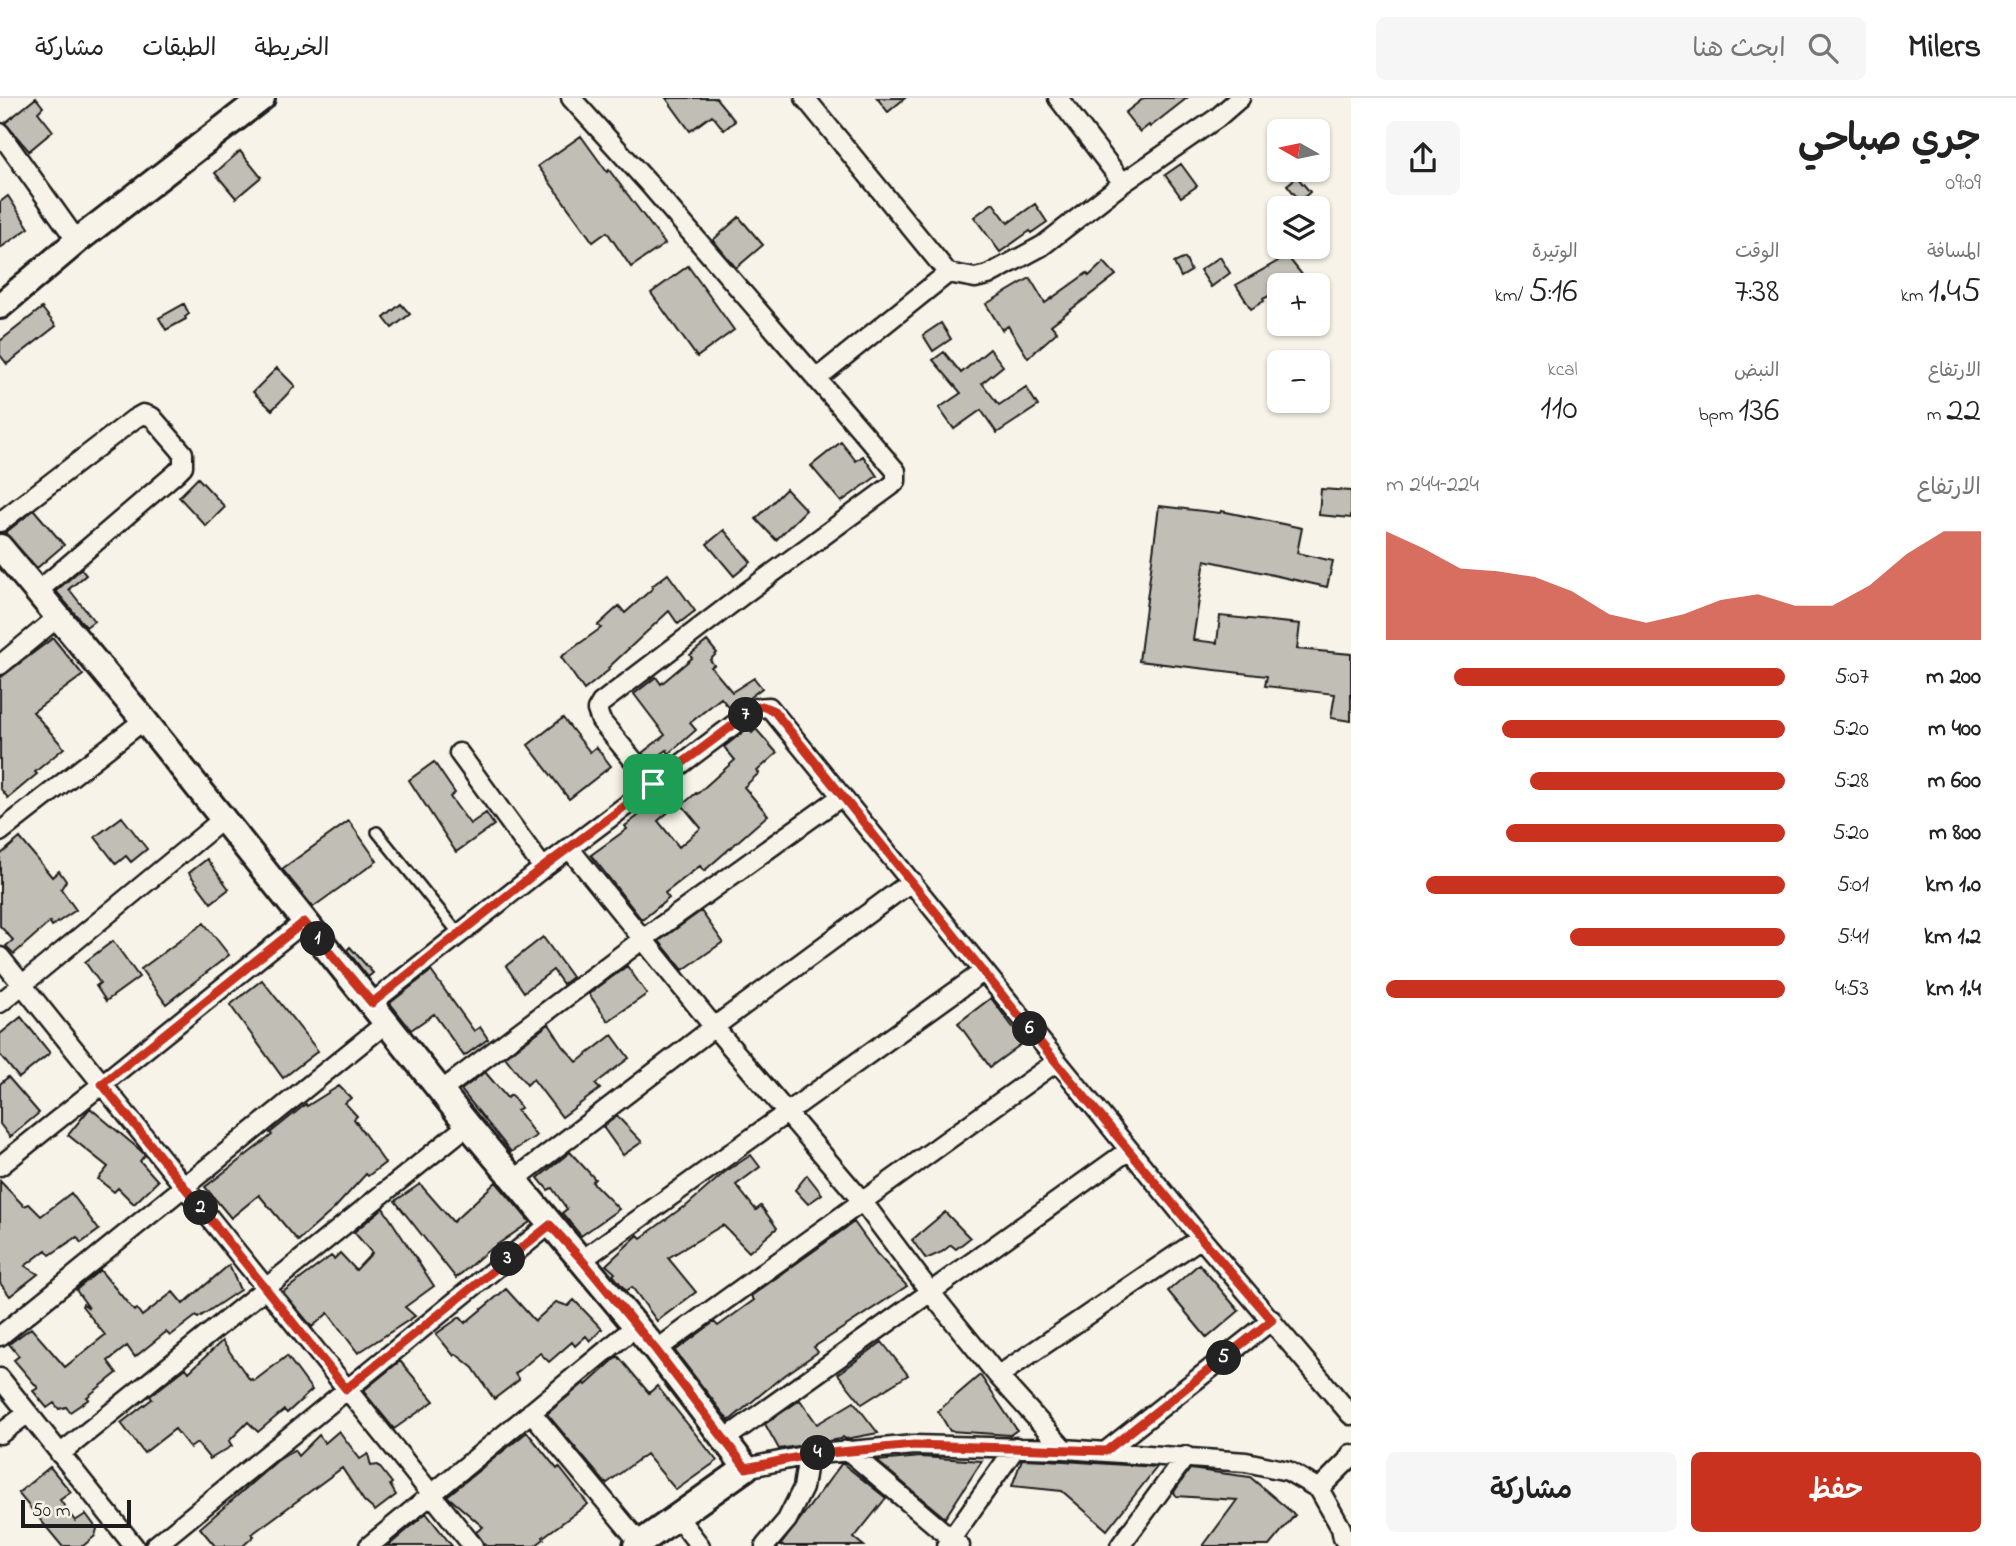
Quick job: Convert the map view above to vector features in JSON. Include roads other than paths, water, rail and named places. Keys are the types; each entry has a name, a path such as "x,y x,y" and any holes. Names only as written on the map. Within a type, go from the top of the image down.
{"street":[{"path":"0,306 77,241 262,98"},
{"path":"571,98 649,184 896,471 896,481 601,703 597,710 601,722 653,784"},
{"path":"805,98 948,273 975,278 988,275 1042,246 1123,183 1217,118 1240,98"},
{"path":"1058,98 1123,183"},
{"path":"0,133 77,241"},
{"path":"816,379 948,273"},
{"path":"0,522 143,414 152,417 183,453 183,466 176,473 37,592"},
{"path":"0,547 144,720 468,1125 656,1350 746,1468"},
{"path":"0,665 58,617"},
{"path":"0,1336 185,1188 379,1013 459,934 653,784 762,706 774,711 1056,1062 1351,1415"},
{"path":"0,832 144,720"},
{"path":"459,753 542,868"},
{"path":"441,1091 643,939 842,796"},
{"path":"0,1003 223,819"},
{"path":"569,848 714,1027 862,1201 930,1293 998,1376 1064,1449"},
{"path":"514,1180 714,1027 912,881"},
{"path":"0,1166 304,922"},
{"path":"0,957 473,1546"},
{"path":"582,1260 984,971"},
{"path":"656,1350 1056,1062"},
{"path":"60,1454 468,1125"},
{"path":"725,1439 1129,1150"},
{"path":"155,1546 550,1225"},
{"path":"998,1376 1201,1238"},
{"path":"1106,1451 1272,1320"},
{"path":"369,1546 636,1326"},
{"path":"0,1378 134,1546"},
{"path":"531,1412 638,1544 746,1468 808,1455 914,1445 1016,1447 1186,1456 1246,1462 1288,1471 1319,1489 1341,1528 1343,1538 1350,1546"},
{"path":"0,1434 27,1413"},
{"path":"847,1450 953,1544 1016,1447"},
{"path":"1319,1489 1351,1454"},
{"path":"765,1546 787,1520 803,1488 808,1455"},
{"path":"1120,1546 1186,1456"},
{"path":"677,1516 701,1546"}],"lane":[{"path":"376,832 459,934"}]}
